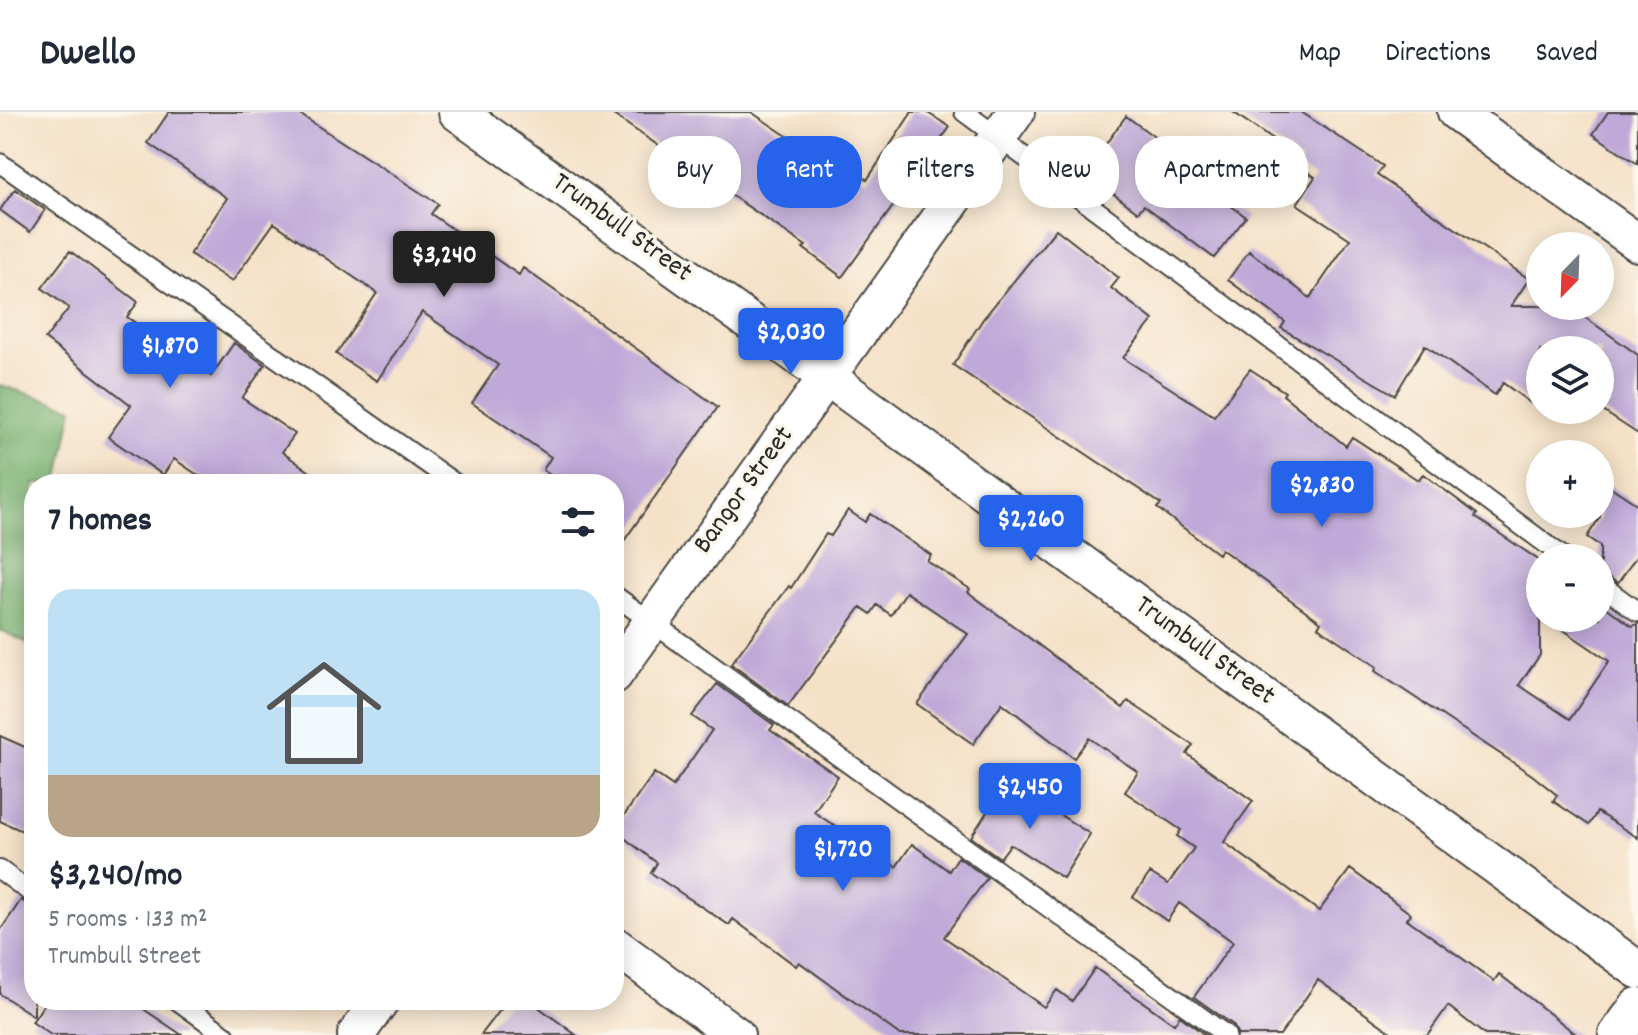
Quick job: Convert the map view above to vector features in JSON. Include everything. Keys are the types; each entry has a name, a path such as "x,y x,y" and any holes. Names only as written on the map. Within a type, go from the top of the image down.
{"street":[{"name":"Trumbull Street","path":"457,112 827,377 1638,970"},
{"path":"1456,112 1638,243"},
{"name":"Bangor Street","path":"624,661 1007,124"},
{"path":"624,952 736,1035"},
{"path":"1617,1035 1638,1006"},
{"path":"356,1035 374,1010"}],"lane":[{"path":"964,112 1007,124 1547,544"},
{"path":"0,163 442,474"},
{"path":"1614,594 1638,612"},
{"path":"624,602 1226,1035"},
{"path":"0,870 24,888"},
{"path":"191,1010 225,1035"}],"green space":[{"path":"0,385 73,408 60,474 24,474 24,641 0,630"}],"building":[{"path":"169,112 296,112 438,204 431,214 519,275 523,268 718,407 624,541 624,474 549,474 543,470 551,457 472,403 498,365 422,312 377,381 336,354 377,293 274,223 232,282 190,254 227,198 148,143"},
{"path":"609,112 751,112 787,136 757,136 757,208 862,208 862,176 867,180 878,163 878,208 892,208 842,277 803,248 806,246 741,202 741,136 648,136 648,139"},
{"path":"912,112 926,112 950,127 944,136 896,136"},
{"path":"1233,112 1301,112 1383,166 1377,175 1526,277 1526,284 1511,306 1526,306 1526,320 1589,320 1611,336 1526,336 1526,400 1503,383 1495,395 1425,345 1395,395 1281,328 1285,322 1228,280 1249,251 1310,298 1350,239 1303,208 1308,208 1308,188 1315,177 1308,172 1308,136 1267,136"},
{"path":"1608,112 1638,112 1638,164 1593,134"},
{"path":"1126,116 1153,136 1135,136 1135,208 1141,208 1138,212 1119,198 1119,136 1112,136"},
{"path":"15,189 45,210 30,232 0,210"},
{"path":"1148,208 1234,208 1246,217 1214,258"},
{"path":"1056,229 1119,278 1111,288 1153,320 1123,358 1214,416 1250,369 1285,392 1283,395 1346,446 1352,437 1418,480 1423,474 1477,514 1475,517 1526,552 1526,632 1540,632 1540,655 1519,685 1570,719 1609,661 1567,632 1614,632 1614,613 1632,626 1638,624 1638,838 1597,812 1589,825 1553,801 1557,795 1532,775 1375,671 1377,667 1318,627 1321,622 1221,549 1218,554 1157,508 1161,504 953,365 983,319"},
{"path":"70,251 138,302 127,317 211,376 234,343 265,365 242,398 295,434 282,452 313,474 196,474 174,459 162,474 108,437 131,405 45,339 69,308 42,288"},
{"path":"1614,338 1638,355 1638,434 1614,418"},
{"path":"1614,489 1638,505 1638,554 1618,583 1614,581 1614,544 1597,544 1587,537 1593,528 1614,528"},
{"path":"848,510 865,522 870,514 931,555 927,561 970,589 968,592 1123,708 1128,701 1193,745 1187,754 1253,801 1224,842 1319,911 1350,869 1411,914 1407,919 1494,981 1499,974 1577,1035 1485,1035 1448,1006 1427,1035 1395,1035 1318,980 1280,1035 1238,1035 1233,1025 1194,997 1233,942 1179,903 1167,921 1133,897 1150,873 1168,884 1194,848 1177,836 1181,830 1125,792 1138,772 1089,738 1074,758 1002,703 973,744 917,704 968,634 906,592 891,615 877,605 871,614 861,607 788,706 731,664 789,586 791,588 826,534 831,536"},
{"path":"717,684 774,725 770,730 838,776 814,812 896,867 912,844 949,871 958,857 987,878 944,937 1044,1007 1057,990 1072,1001 1095,968 1174,1024 1180,1016 1205,1035 900,1035 799,962 796,966 733,919 729,925 651,873 657,863 624,838 624,816 654,773 673,786 712,730 692,716"},
{"path":"0,736 24,747 24,832 0,821"},
{"path":"1007,781 1090,834 1063,878 1013,846 1010,845 1000,858 971,837"},
{"path":"21,900 24,902 24,1010 0,994 0,931"},
{"path":"40,1010 145,1010 182,1035 51,1035 32,1022"},
{"path":"500,1010 542,1010 576,1035 481,1035"}]}
